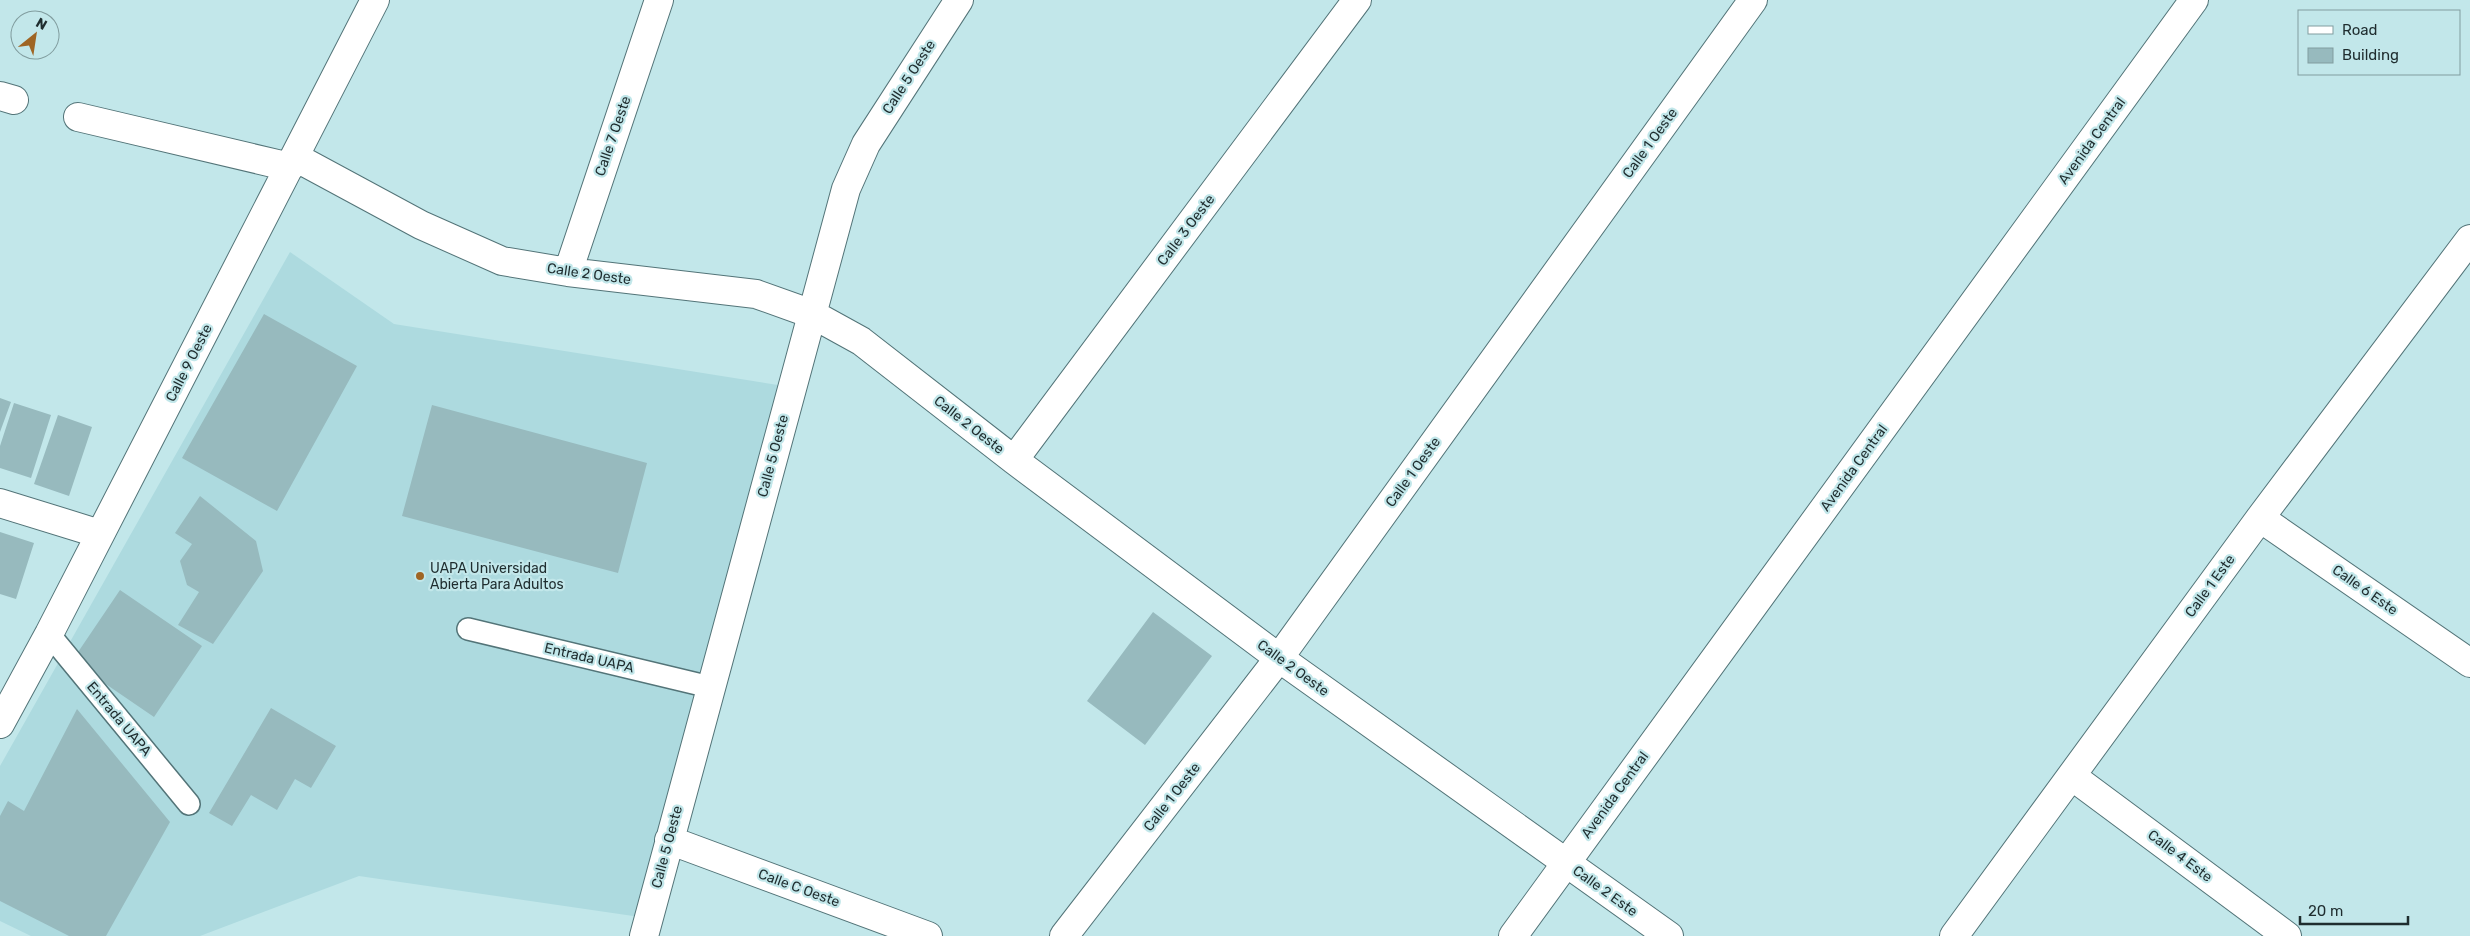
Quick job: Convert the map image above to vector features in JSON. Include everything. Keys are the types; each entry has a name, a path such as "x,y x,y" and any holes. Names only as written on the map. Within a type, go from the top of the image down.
{"street":[{"name":"Calle 9 Oeste","path":"0,724 49,634 375,0"},
{"name":"Calle 7 Oeste","path":"568,272 659,0"},
{"name":"Calle 5 Oeste","path":"644,936 846,189 866,144 959,0"},
{"name":"Calle 3 Oeste","path":"1014,460 1357,0"},
{"name":"Calle 1 Oeste","path":"1064,936 1279,658 1753,0"},
{"name":"Avenida Central","path":"1513,936 2194,0"},
{"name":"Calle 2 Oeste","path":"78,117 292,162 421,226 502,261 568,272 756,294 812,314 860,341 1014,460 1279,658 1566,862"},
{"name":"Calle 1 Este","path":"1954,936 2260,518 2466,253"},
{"path":"0,503 100,534"},
{"name":"Calle 6 Este","path":"2260,518 2470,662"},
{"name":"Calle 4 Este","path":"2072,777 2288,936"},
{"name":"Calle C Oeste","path":"669,840 928,936"},
{"name":"Calle 2 Este","path":"1566,862 1669,936"}],"lane":[{"name":"Entrada UAPA","path":"468,628 710,687"},
{"name":"Entrada UAPA","path":"49,634 189,804"}],"shaded area":[{"name":"UAPA Universidad Abierta Para Adultos","path":"290,252 394,324 784,386 640,917 359,876 200,936 31,936 0,921 0,766"}],"building":[{"path":"264,314 357,366 277,511 182,458"},
{"path":"0,398 11,402 0,432"},
{"path":"14,403 51,415 31,478 0,468 0,446"},
{"path":"432,405 647,463 618,573 402,516"},
{"path":"58,415 92,427 69,496 34,484"},
{"path":"200,496 256,541 263,571 213,644 178,625 199,592 187,585 180,561 192,544 175,533"},
{"path":"0,532 34,543 16,599 0,594"},
{"path":"120,590 202,646 154,717 72,661"},
{"path":"1153,612 1212,656 1145,745 1087,701"},
{"path":"271,708 336,746 311,788 295,779 277,810 251,795 232,826 209,813"},
{"path":"77,709 170,822 106,936 69,936 0,901 0,816 8,801 24,811"}],"place":[{"name":"UAPA Universidad Abierta Para Adultos","path":"420,576"}]}
